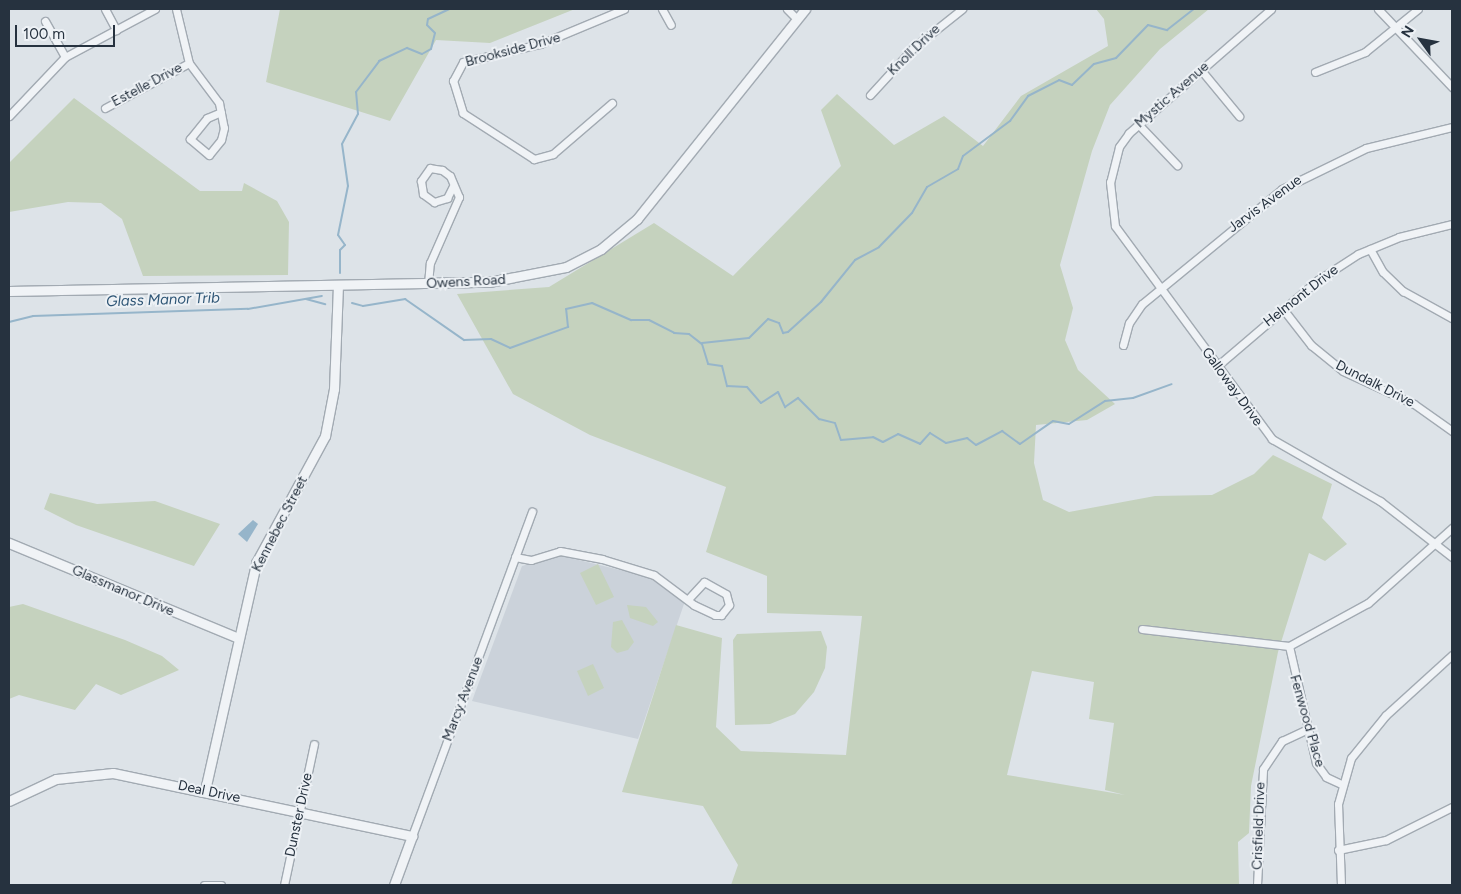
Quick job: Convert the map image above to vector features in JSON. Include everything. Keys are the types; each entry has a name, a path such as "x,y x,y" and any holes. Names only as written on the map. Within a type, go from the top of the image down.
{"street":[{"path":"106,9 116,30"},
{"path":"9,116 65,57 155,9"},
{"path":"176,9 189,63 221,112 221,140 209,155 190,139 207,118 221,112"},
{"name":"Brookside Drive","path":"612,103 552,154 529,158 463,113 454,90 457,66 572,33 624,9"},
{"path":"662,9 671,26"},
{"path":"787,9 796,18"},
{"name":"Owens Road","path":"9,290 338,287 428,284 530,277 582,260 616,238 652,202 805,9"},
{"name":"Knoll Drive","path":"870,95 914,48 962,9"},
{"name":"Mystic Avenue","path":"1110,204 1110,182 1119,147 1138,124 1271,9"},
{"path":"1378,9 1394,29 1452,87"},
{"path":"1315,72 1352,60 1418,9"},
{"path":"45,21 65,57"},
{"name":"Estelle Drive","path":"104,108 189,63"},
{"path":"1201,70 1239,116"},
{"path":"1138,124 1177,165"},
{"name":"Jarvis Avenue","path":"1123,345 1133,314 1161,287 1257,208 1303,176 1366,148 1452,127"},
{"path":"428,284 430,263 458,204 453,186 445,172 430,168 420,185 425,197 437,202 449,196 453,186"},
{"name":"Galloway Drive","path":"1110,204 1124,243 1161,287 1216,366 1272,439 1380,500 1452,557"},
{"name":"Helmont Drive","path":"1216,366 1318,280 1370,249 1452,224"},
{"path":"1370,249 1383,272 1402,291 1452,318"},
{"name":"Kennebec Street","path":"205,790 256,563 325,436 333,398 338,287"},
{"name":"Dundalk Drive","path":"1283,309 1311,345 1343,371 1414,404 1452,431"},
{"name":"Marcy Avenue","path":"394,885 532,512"},
{"path":"1142,629 1289,646 1368,603 1452,528"},
{"name":"Glassmanor Drive","path":"9,543 238,638"},
{"path":"515,557 531,560 566,552 621,564 654,575 688,599 715,615 720,615 729,605 726,594 704,582 688,599"},
{"name":"Fenwood Place","path":"1289,646 1318,768 1341,784"},
{"path":"1341,885 1338,850 1341,784 1363,740 1452,655"},
{"name":"Crisfield Drive","path":"1257,885 1263,769 1282,741 1308,729"},
{"name":"Dunster Drive","path":"284,885 314,744"},
{"name":"Deal Drive","path":"9,801 56,779 94,772 205,790 412,836"},
{"path":"1338,850 1386,840 1452,807"},
{"path":"204,885 221,885"}],"shaded area":[{"path":"558,555 649,577 685,601 638,739 472,701 522,566"}],"green space":[{"path":"280,9 575,9 490,43 436,40 390,121 266,82"},
{"path":"1096,9 1209,9 1160,49 1110,105 1092,151 1060,265 1073,308 1065,340 1078,370 1115,404 1087,420 1036,425 1034,463 1043,500 1069,512 1155,496 1212,495 1254,474 1273,455 1332,484 1322,518 1347,544 1325,561 1309,553 1278,652 1251,786 1249,833 1238,842 1239,885 731,885 738,865 703,806 622,792 676,625 722,638 716,727 741,751 846,755 862,616 767,613 767,576 706,552 726,487 590,435 513,394 457,294 549,287 654,223 733,276 841,166 821,110 837,94 894,145 944,116 983,146 1021,96 1108,46 1104,19","holes":["1032,671 1094,682 1089,719 1114,723 1105,790 1125,795 1007,775"]},
{"path":"74,98 200,191 242,191 244,183 277,201 289,222 288,275 143,276 122,219 101,203 68,202 9,212 9,163"},
{"path":"50,493 97,504 155,501 220,524 194,566 76,525 44,509"},
{"path":"598,564 614,597 596,605 580,573"},
{"path":"23,604 125,640 162,656 179,670 121,695 96,684 75,710 19,695 9,699 9,607"},
{"path":"627,605 646,607 658,622 653,626 630,618"},
{"path":"622,620 634,642 628,650 617,653 611,647 613,622"},
{"path":"821,631 827,647 825,668 814,692 795,714 770,724 735,725 733,640 737,634"},
{"path":"593,664 604,688 588,696 577,671"}],"water":[{"path":"253,520 258,524 247,542 238,534"}],"waterway":[{"path":"340,273 340,250 345,245 338,235 348,186 342,144 358,114 356,92 379,61 407,48 422,54 431,49 435,33 427,25 428,19 449,9"},
{"path":"702,343 749,338 768,319 779,323 783,333 788,332 821,302 855,260 879,247 912,213 927,187 958,169 963,156 1010,121 1028,96 1059,80 1072,85 1094,64 1116,58 1148,25 1167,30 1194,9"},
{"name":"Glass Manor Trib","path":"9,322 33,316 248,309 322,296"},
{"name":"Glass Manor Trib","path":"306,299 325,304"},
{"path":"352,303 363,306 405,299 464,340 491,339 510,348 568,327 566,309 592,303 631,320 649,320 674,333 689,334 702,344 708,364 722,366 727,386 747,387 761,403 778,392 785,407 798,398 819,419 835,423 841,440 873,437 883,442 898,434 920,444 930,433 946,443 967,438 976,445 1002,431 1020,444 1053,421 1069,424 1105,401 1133,398 1172,384"}]}
